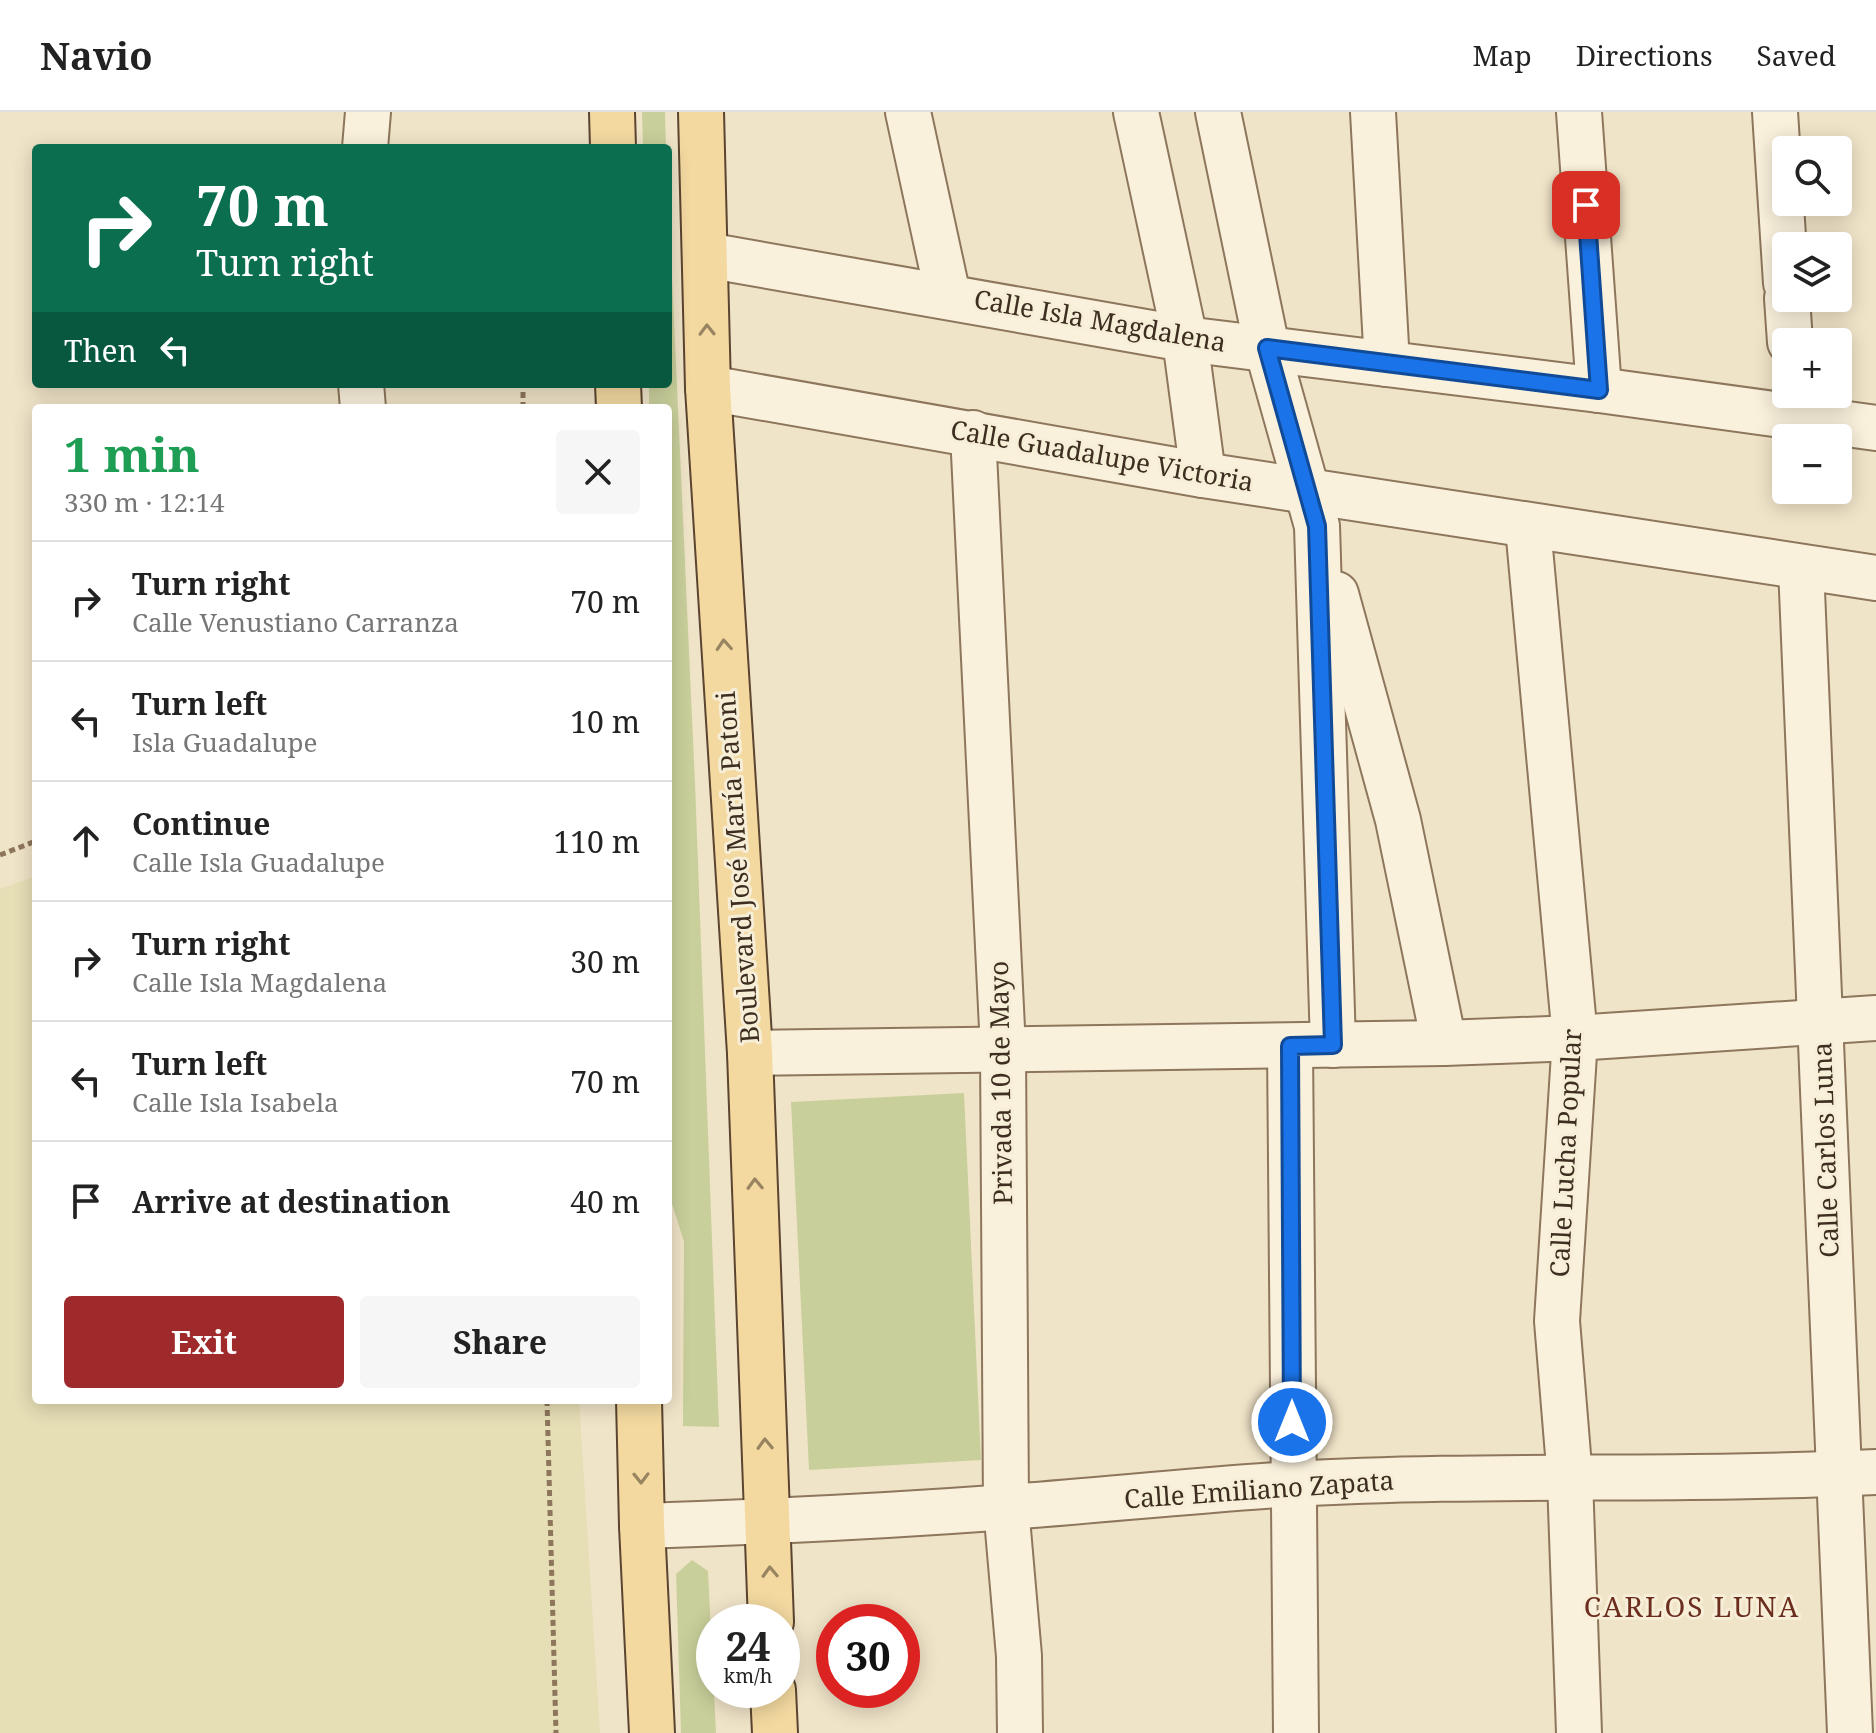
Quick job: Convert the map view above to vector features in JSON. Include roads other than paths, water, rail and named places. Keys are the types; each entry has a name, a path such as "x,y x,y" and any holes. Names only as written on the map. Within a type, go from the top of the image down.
{"main road":[{"path":"612,112 613,144"},
{"name":"Boulevard José María Patoni","path":"701,112 708,388 750,1053 770,1604"},
{"path":"639,1404 652,1733"},
{"path":"774,1708 775,1733"}],"street":[{"path":"365,144 368,112"},
{"path":"908,112 948,296"},
{"path":"1136,112 1185,339 1203,475"},
{"path":"1218,112 1267,348 1398,820 1444,1043"},
{"path":"1373,112 1387,364"},
{"path":"1579,112 1599,390"},
{"path":"1775,112 1783,232"},
{"name":"Calle Isla Magdalena","path":"706,255 1185,339 1599,390 1772,404"},
{"name":"Calle Guadalupe Victoria","path":"708,388 1203,475 1312,508 1528,527 1876,578"},
{"name":"Calle Isla Magdalena","path":"1801,408 1876,428"},
{"name":"Privada 10 de Mayo","path":"973,433 1003,1049 1006,1507 1019,1656 1020,1733"},
{"path":"1312,508 1333,1045"},
{"name":"Calle Lucha Popular","path":"1528,527 1575,1038 1557,1321 1570,1479 1579,1733"},
{"name":"Calle Carlos Luna","path":"1801,567 1821,1020 1856,1473 1850,1733"},
{"path":"750,1053 1444,1043 1575,1038 1876,1018"},
{"path":"1290,1046 1296,1733"},
{"name":"Calle Emiliano Zapata","path":"642,1526 768,1522 1006,1507 1293,1484 1512,1477 1570,1479 1856,1473"}],"district":[{"name":"CARLOS LUNA","path":"1692,1607"}]}
